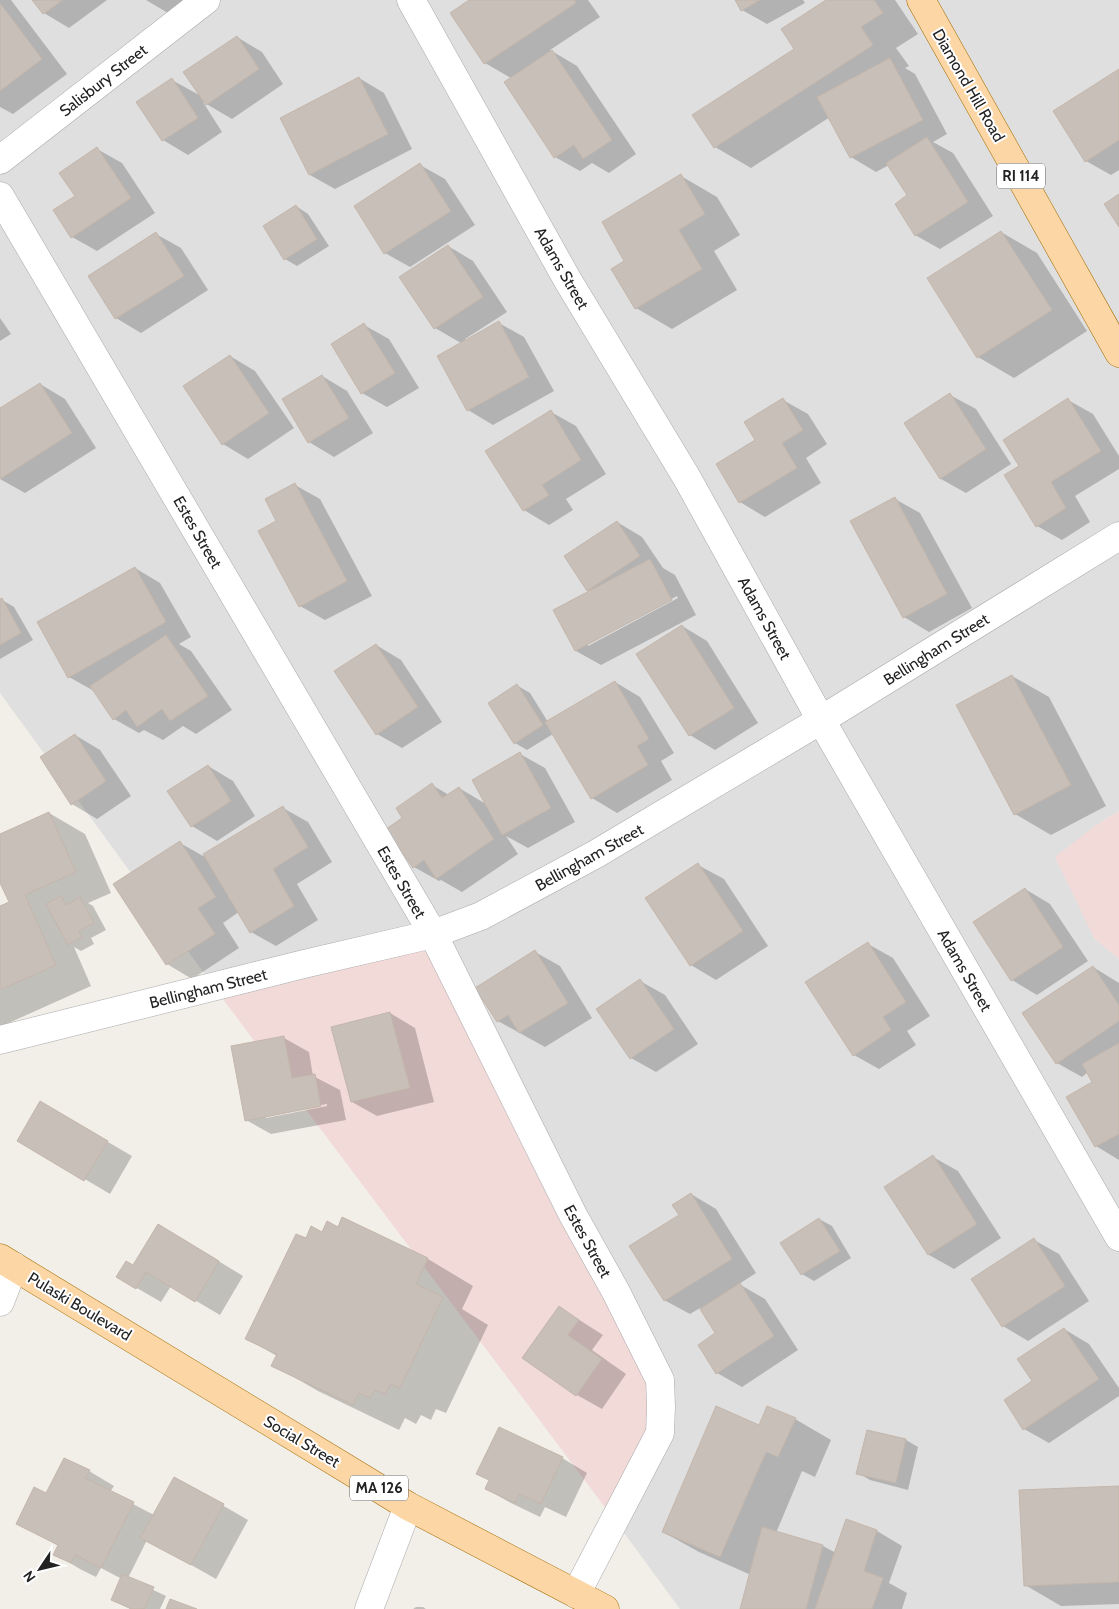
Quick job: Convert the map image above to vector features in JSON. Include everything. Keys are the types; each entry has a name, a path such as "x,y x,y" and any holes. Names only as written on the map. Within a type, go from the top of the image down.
{"main road":[{"name":"Diamond Hill Road","path":"921,0 1119,353"},
{"name":"Pulaski Boulevard","path":"7,1262 160,1354"},
{"name":"Social Street","path":"160,1354 408,1506 605,1609"}],"street":[{"name":"Salisbury Street","path":"0,160 206,0"},
{"name":"Adams Street","path":"411,0 567,279 687,478 821,720 1119,1237"},
{"name":"Estes Street","path":"0,196 433,934 573,1215 616,1292 660,1380 660,1433 576,1594"},
{"name":"Bellingham Street","path":"0,1040 304,964 433,934 481,916 596,854 821,720 1119,536"},
{"path":"0,1302 7,1262"},
{"path":"369,1609 408,1506"}],"shaded area":[{"path":"0,0 1119,0 1119,811 1095,826 1094,938 1119,959 1119,1609 680,1609 613,1518 296,981 222,998 0,693"},
{"path":"1119,811 1119,959 1094,938 1055,857 1095,826"},
{"path":"418,942 438,954 461,989 668,1364 671,1397 613,1518 222,998 296,981"}],"building":[{"path":"32,0 63,0 43,14"},
{"path":"469,0 574,0 576,3 484,64 450,13"},
{"path":"735,0 760,0 741,11"},
{"path":"826,0 874,0 883,13 861,27 873,45 714,148 692,115 794,49 781,29"},
{"path":"0,3 42,59 0,91"},
{"path":"237,36 259,69 206,105 183,72"},
{"path":"552,50 612,140 583,159 574,145 554,158 504,82"},
{"path":"890,58 923,120 850,158 817,97"},
{"path":"1119,69 1119,140 1085,162 1053,111"},
{"path":"359,77 388,134 309,175 280,118"},
{"path":"172,78 198,118 162,141 136,102"},
{"path":"927,137 968,202 915,236 895,204 907,195 886,163"},
{"path":"97,147 131,198 71,238 53,210 75,196 59,173"},
{"path":"420,163 451,211 384,254 354,206"},
{"path":"681,174 705,214 679,230 702,269 635,309 611,269 624,261 602,222"},
{"path":"1119,194 1119,227 1104,204"},
{"path":"296,205 317,239 284,260 263,226"},
{"path":"1001,231 1052,310 977,358 927,278"},
{"path":"156,232 184,276 115,319 88,276"},
{"path":"448,245 483,297 434,329 399,277"},
{"path":"499,321 529,377 467,411 437,356"},
{"path":"364,323 395,373 361,394 331,344"},
{"path":"230,355 269,413 222,445 183,386"},
{"path":"322,375 349,418 308,443 282,399"},
{"path":"40,383 72,433 0,479 0,408"},
{"path":"950,393 986,449 940,479 904,423"},
{"path":"783,398 803,430 782,443 797,468 739,503 716,464 755,440 744,422"},
{"path":"1068,398 1101,451 1051,482 1066,508 1036,527 1004,475 1019,466 1003,440"},
{"path":"551,410 581,460 542,485 549,495 523,511 485,451"},
{"path":"295,483 347,581 299,607 258,531 276,521 265,499"},
{"path":"895,497 947,594 903,618 850,521"},
{"path":"617,521 640,556 587,591 564,556"},
{"path":"650,559 672,600 575,651 553,610"},
{"path":"135,567 166,622 68,678 37,622"},
{"path":"2,598 21,633 0,645 0,599"},
{"path":"682,625 734,708 689,736 636,654"},
{"path":"166,635 208,696 170,721 162,709 137,727 126,710 113,720 90,686"},
{"path":"376,644 418,707 376,735 334,671"},
{"path":"1012,675 1071,785 1014,815 956,705"},
{"path":"615,681 649,739 637,746 648,765 591,799 545,722"},
{"path":"517,684 543,725 514,744 488,703"},
{"path":"75,734 106,781 71,805 40,757"},
{"path":"520,752 551,808 502,835 472,780"},
{"path":"208,765 231,801 191,827 167,791"},
{"path":"432,783 442,798 459,787 494,839 436,879 424,860 413,868 386,829 402,818 396,808"},
{"path":"283,806 308,847 273,869 294,906 250,933 203,854"},
{"path":"49,812 76,872 25,895 56,965 0,990 0,906 9,902 0,883 0,834"},
{"path":"180,841 216,897 198,908 215,934 166,965 113,884"},
{"path":"698,863 743,931 690,966 645,898"},
{"path":"1025,888 1063,947 1011,981 973,922"},
{"path":"61,896 66,905 80,897 94,923 79,931 82,937 68,945 46,904"},
{"path":"868,942 906,1002 883,1017 891,1030 853,1056 805,982"},
{"path":"535,950 568,1003 519,1033 508,1015 497,1022 475,988"},
{"path":"1093,966 1119,1005 1119,1021 1056,1064 1022,1013"},
{"path":"640,979 674,1029 630,1059 596,1009"},
{"path":"390,1012 410,1088 351,1102 331,1027"},
{"path":"284,1036 292,1078 315,1074 321,1106 245,1121 231,1046"},
{"path":"1119,1043 1119,1134 1095,1147 1066,1097 1092,1082 1082,1064"},
{"path":"40,1101 108,1141 84,1181 17,1141"},
{"path":"933,1155 977,1224 928,1255 884,1187"},
{"path":"691,1193 732,1259 664,1301 629,1246 679,1215 672,1205"},
{"path":"342,1217 428,1258 416,1284 443,1297 400,1388 391,1384 385,1394 375,1390 370,1398 359,1393 353,1405 271,1366 277,1354 245,1339 296,1234 306,1238 311,1226 322,1232 327,1221 338,1227"},
{"path":"819,1218 840,1251 801,1275 780,1243"},
{"path":"158,1224 219,1261 195,1302 146,1272 136,1289 116,1277 126,1261 133,1265"},
{"path":"1034,1238 1065,1286 1002,1327 971,1279"},
{"path":"740,1283 774,1336 716,1374 698,1345 715,1333 700,1309"},
{"path":"559,1306 579,1320 568,1335 602,1359 576,1396 522,1358"},
{"path":"1064,1328 1099,1379 1023,1430 1004,1400 1032,1381 1017,1359"},
{"path":"716,1406 759,1425 767,1406 796,1418 778,1457 766,1452 720,1557 662,1532"},
{"path":"499,1427 563,1457 541,1504 519,1494 515,1503 485,1489 489,1480 476,1474"},
{"path":"867,1430 906,1439 896,1483 856,1474"},
{"path":"64,1458 90,1470 85,1478 134,1502 101,1568 75,1555 71,1563 53,1555 58,1545 16,1524 34,1487 46,1493"},
{"path":"174,1477 224,1504 191,1565 140,1538"},
{"path":"1119,1486 1119,1582 1024,1586 1019,1490"},
{"path":"846,1519 877,1530 864,1571 883,1578 872,1609 815,1609"},
{"path":"762,1527 823,1545 806,1609 740,1609"},
{"path":"122,1574 154,1587 144,1609 132,1609 111,1600"},
{"path":"170,1599 197,1609 166,1609"}]}
